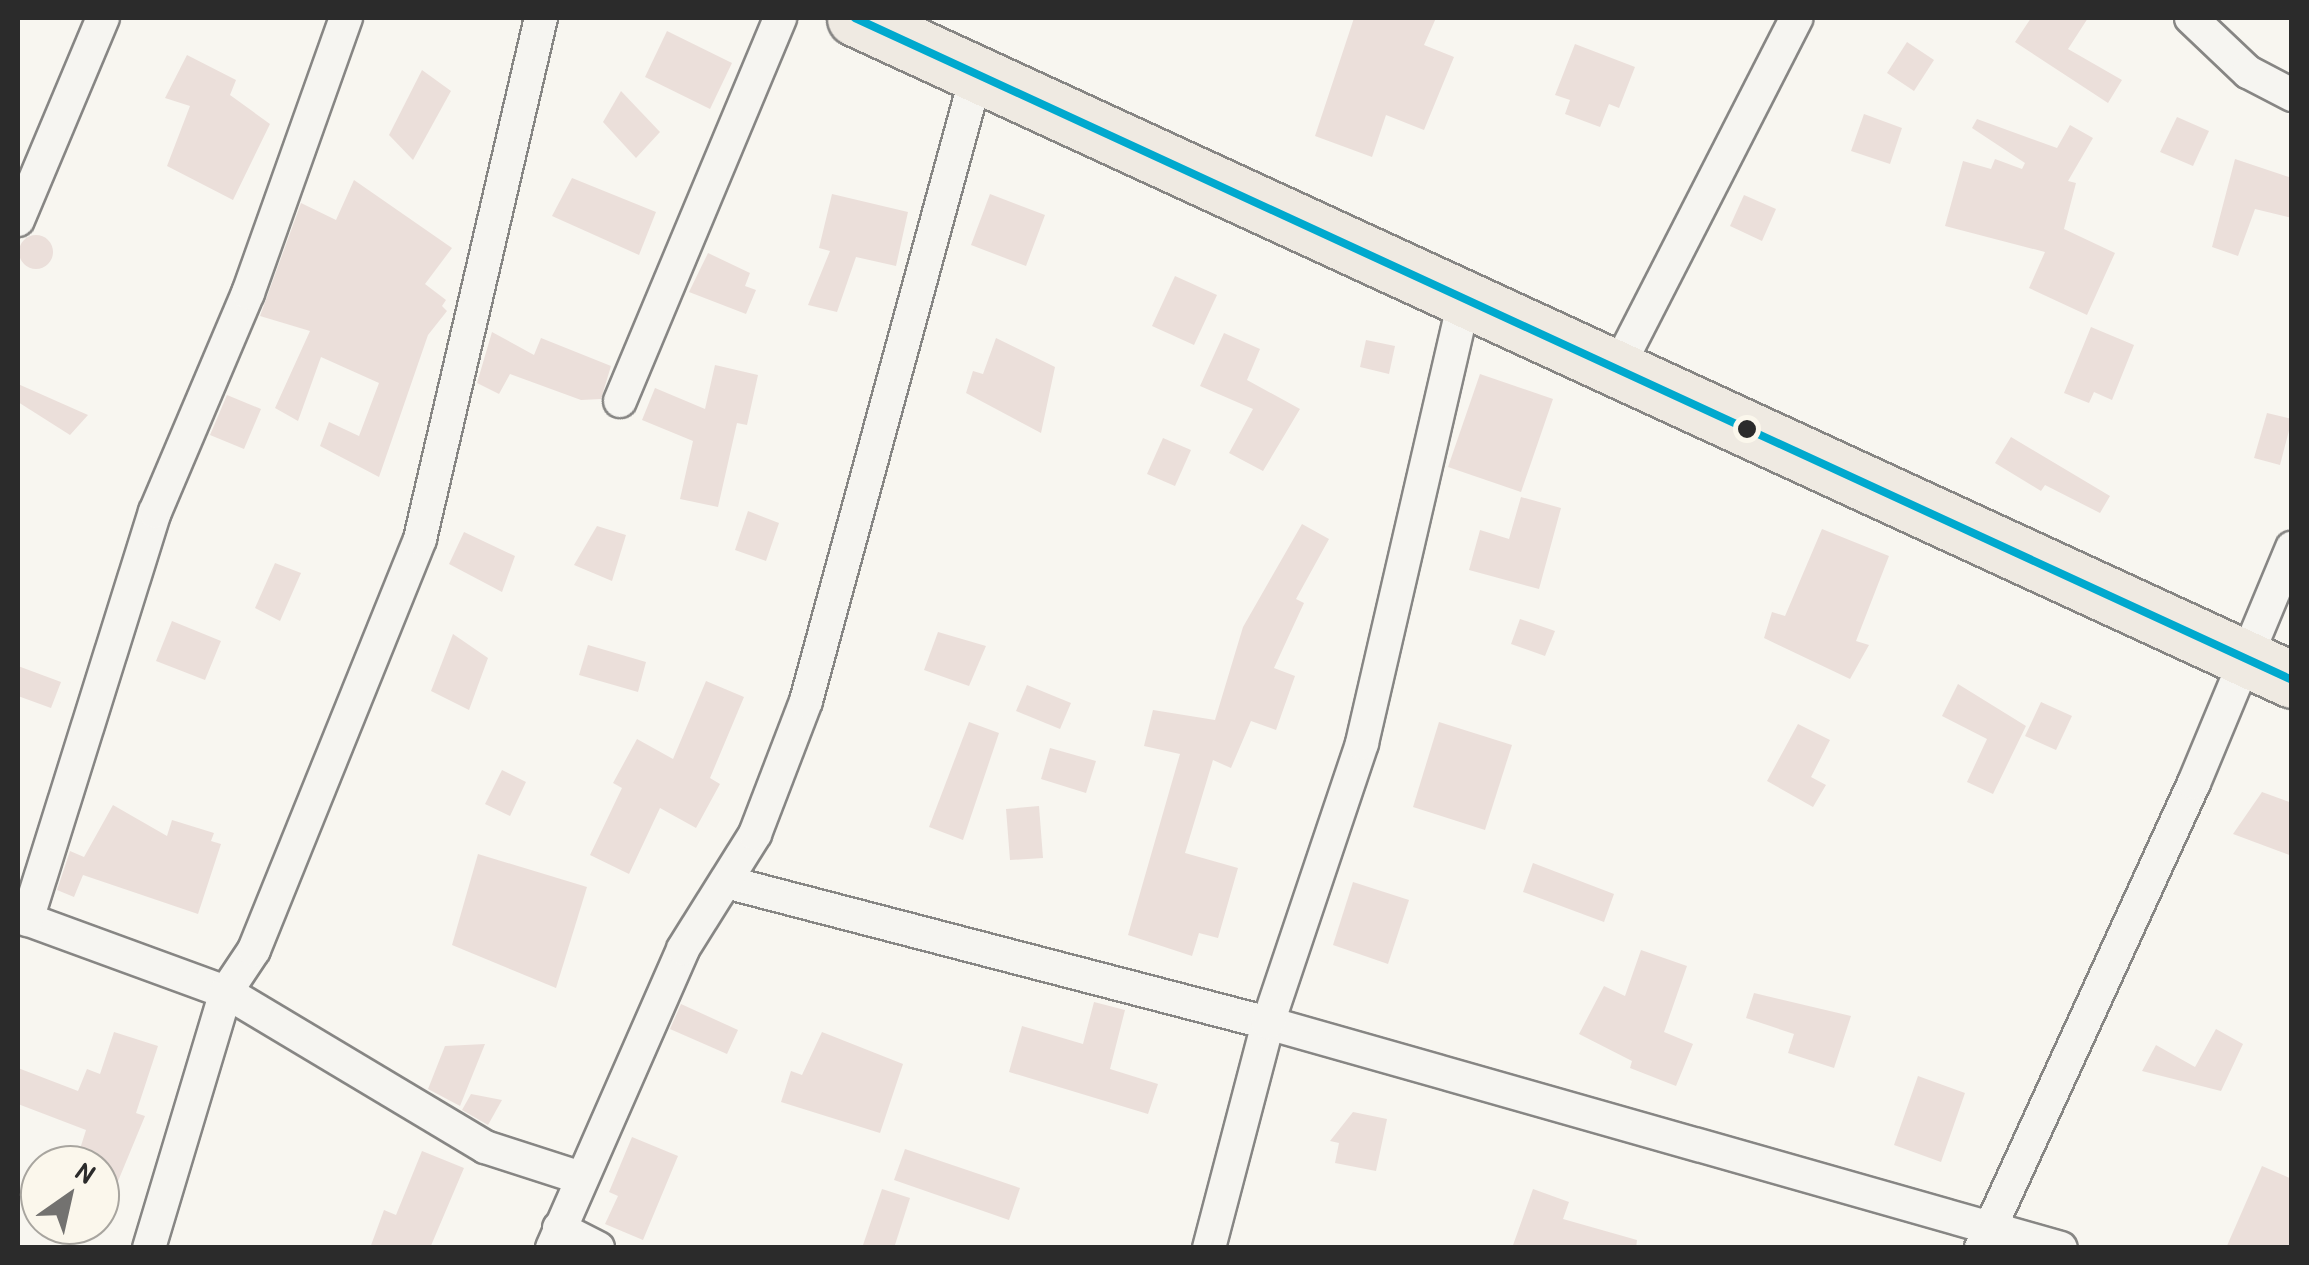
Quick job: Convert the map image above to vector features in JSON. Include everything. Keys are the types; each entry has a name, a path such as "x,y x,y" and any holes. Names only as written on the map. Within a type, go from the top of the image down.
{"highway":[{"path":"854,18 2269,670"}],"street":[{"path":"18,220 103,18"},
{"path":"346,18 248,293 154,512 22,918 226,992 486,1147 581,1178"},
{"path":"149,1248 226,992 254,950 420,538 541,18"},
{"path":"620,400 780,18"},
{"path":"1617,369 1797,18"},
{"path":"2191,18 2248,72 2292,95"},
{"path":"598,1248 555,1238 666,983 754,834 806,701 977,74"},
{"path":"1208,1248 1268,1023 1362,744 1466,298"},
{"path":"1986,1237 2269,670 2292,548"},
{"path":"726,882 1268,1023 1986,1237 2061,1248"}],"building":[{"path":"1354,18 1436,18 1424,45 1454,57 1424,130 1386,115 1372,157 1315,136"},
{"path":"2031,18 2088,18 2068,49 2122,80 2108,103 2015,42"},
{"path":"667,31 732,63 710,109 645,77"},
{"path":"1907,42 1934,60 1914,91 1887,73"},
{"path":"1575,44 1635,67 1619,108 1609,104 1600,127 1565,114 1570,100 1555,95"},
{"path":"187,55 236,80 230,95 270,124 233,200 167,166 190,106 165,98"},
{"path":"422,70 451,91 413,160 389,135"},
{"path":"621,91 660,132 636,158 603,122"},
{"path":"1864,114 1902,128 1890,164 1851,151"},
{"path":"2177,117 2209,131 2193,166 2160,152"},
{"path":"1977,119 2057,148 2070,125 2093,138 2068,181 2076,183 2064,229 2115,253 2087,315 2029,288 2045,252 1945,226 1963,161 1991,169 1995,159 2022,169 2025,163 1972,128"},
{"path":"2235,159 2292,178 2292,218 2255,209 2238,256 2212,247"},
{"path":"572,178 656,212 639,255 552,216"},
{"path":"354,180 452,248 425,284 446,300 442,306 447,311 428,335 379,477 320,446 329,422 359,436 379,383 321,357 298,421 275,408 310,331 260,316 301,203 336,220"},
{"path":"832,194 908,212 896,266 856,257 837,312 808,305 830,251 819,248"},
{"path":"990,194 1045,215 1026,266 971,245"},
{"path":"1744,195 1776,209 1762,241 1730,226"},
{"path":"36,235 48,240 53,252 48,264 36,269 24,264 19,252 24,240"},
{"path":"708,253 750,273 745,286 756,290 746,314 689,292"},
{"path":"1175,276 1217,295 1194,345 1152,326"},
{"path":"2091,327 2134,345 2112,400 2094,392 2089,403 2064,393"},
{"path":"492,332 534,355 541,338 611,366 601,399 581,400 510,374 499,394 477,383"},
{"path":"1224,333 1260,349 1247,380 1300,409 1263,471 1229,453 1253,409 1200,386"},
{"path":"996,338 1055,367 1041,433 966,393 973,371 983,374"},
{"path":"1366,340 1395,346 1389,374 1360,367"},
{"path":"715,365 758,375 747,425 737,423 718,507 680,499 693,441 642,420 655,388 705,409"},
{"path":"1480,374 1553,399 1521,492 1448,467"},
{"path":"18,384 88,415 70,435 18,402"},
{"path":"227,395 261,409 244,449 210,435"},
{"path":"2267,413 2292,419 2280,465 2254,458"},
{"path":"2011,437 2110,496 2100,513 2045,485 2041,491 1995,463"},
{"path":"1163,438 1191,450 1175,486 1147,474"},
{"path":"1521,497 1561,508 1539,589 1469,570 1480,530 1509,539"},
{"path":"748,511 779,523 766,561 735,550"},
{"path":"1302,524 1329,539 1296,599 1304,603 1274,668 1295,676 1276,730 1251,721 1231,768 1213,760 1185,853 1238,868 1218,938 1199,933 1192,956 1128,935 1180,754 1144,746 1153,710 1215,720 1243,627"},
{"path":"597,526 626,535 612,581 574,565"},
{"path":"1822,529 1889,556 1856,641 1869,645 1850,679 1764,638 1772,612 1785,616"},
{"path":"464,532 515,556 502,592 449,564"},
{"path":"275,563 301,573 280,621 255,608"},
{"path":"1520,619 1555,631 1545,656 1511,644"},
{"path":"172,621 221,641 205,680 156,661"},
{"path":"938,632 986,646 969,686 924,670"},
{"path":"453,634 488,658 469,710 431,691"},
{"path":"588,645 646,662 638,692 579,675"},
{"path":"18,666 61,682 51,708 18,696"},
{"path":"706,681 744,697 710,778 720,784 696,828 660,808 629,874 590,855 622,788 613,783 637,739 673,759"},
{"path":"1958,684 2026,726 1993,794 1967,782 1987,739 1942,716"},
{"path":"1027,685 1071,703 1060,729 1016,711"},
{"path":"2041,702 2072,716 2056,750 2025,736"},
{"path":"969,722 999,733 963,840 929,827"},
{"path":"1439,722 1512,745 1485,830 1413,807"},
{"path":"1798,724 1830,740 1811,777 1826,785 1813,807 1767,781"},
{"path":"1050,748 1096,761 1086,793 1041,779"},
{"path":"502,770 526,782 510,816 485,804"},
{"path":"2262,792 2292,803 2292,856 2233,834"},
{"path":"113,805 167,836 172,820 214,833 211,841 221,844 198,914 83,875 74,897 57,890 70,851 84,857"},
{"path":"1039,806 1043,858 1010,860 1006,809"},
{"path":"478,854 587,887 556,988 452,945"},
{"path":"1533,863 1614,894 1604,922 1523,892"},
{"path":"1353,882 1409,900 1388,964 1333,945"},
{"path":"1641,950 1687,966 1664,1032 1693,1044 1676,1086 1630,1068 1632,1061 1579,1034 1604,986 1625,996"},
{"path":"1754,993 1851,1016 1834,1068 1788,1053 1794,1034 1746,1018"},
{"path":"1094,1002 1125,1010 1110,1069 1158,1084 1148,1114 1009,1072 1022,1026 1083,1044"},
{"path":"681,1004 738,1030 727,1054 670,1029"},
{"path":"2216,1029 2243,1044 2221,1091 2142,1071 2156,1045 2195,1067"},
{"path":"114,1032 158,1046 136,1113 145,1116 120,1176 120,1145 81,1145 86,1130 18,1104 18,1068 78,1091 87,1069 100,1074"},
{"path":"822,1032 903,1064 880,1133 781,1102 791,1071 802,1075"},
{"path":"485,1044 460,1106 428,1089 445,1046"},
{"path":"1918,1076 1965,1093 1941,1162 1894,1145"},
{"path":"471,1094 502,1100 488,1125 462,1110"},
{"path":"1353,1112 1387,1119 1376,1171 1335,1163 1339,1143 1330,1141"},
{"path":"632,1137 678,1156 643,1240 605,1224 618,1196 609,1192"},
{"path":"905,1149 1020,1188 1009,1220 894,1180"},
{"path":"422,1151 464,1168 430,1248 370,1248 384,1210 396,1215"},
{"path":"2262,1166 2292,1179 2292,1248 2226,1248"},
{"path":"882,1189 910,1198 894,1248 862,1248"},
{"path":"1533,1189 1569,1202 1563,1219 1637,1240 1636,1248 1512,1248"}],"transit line":[{"path":"855,18 2292,680"}]}
